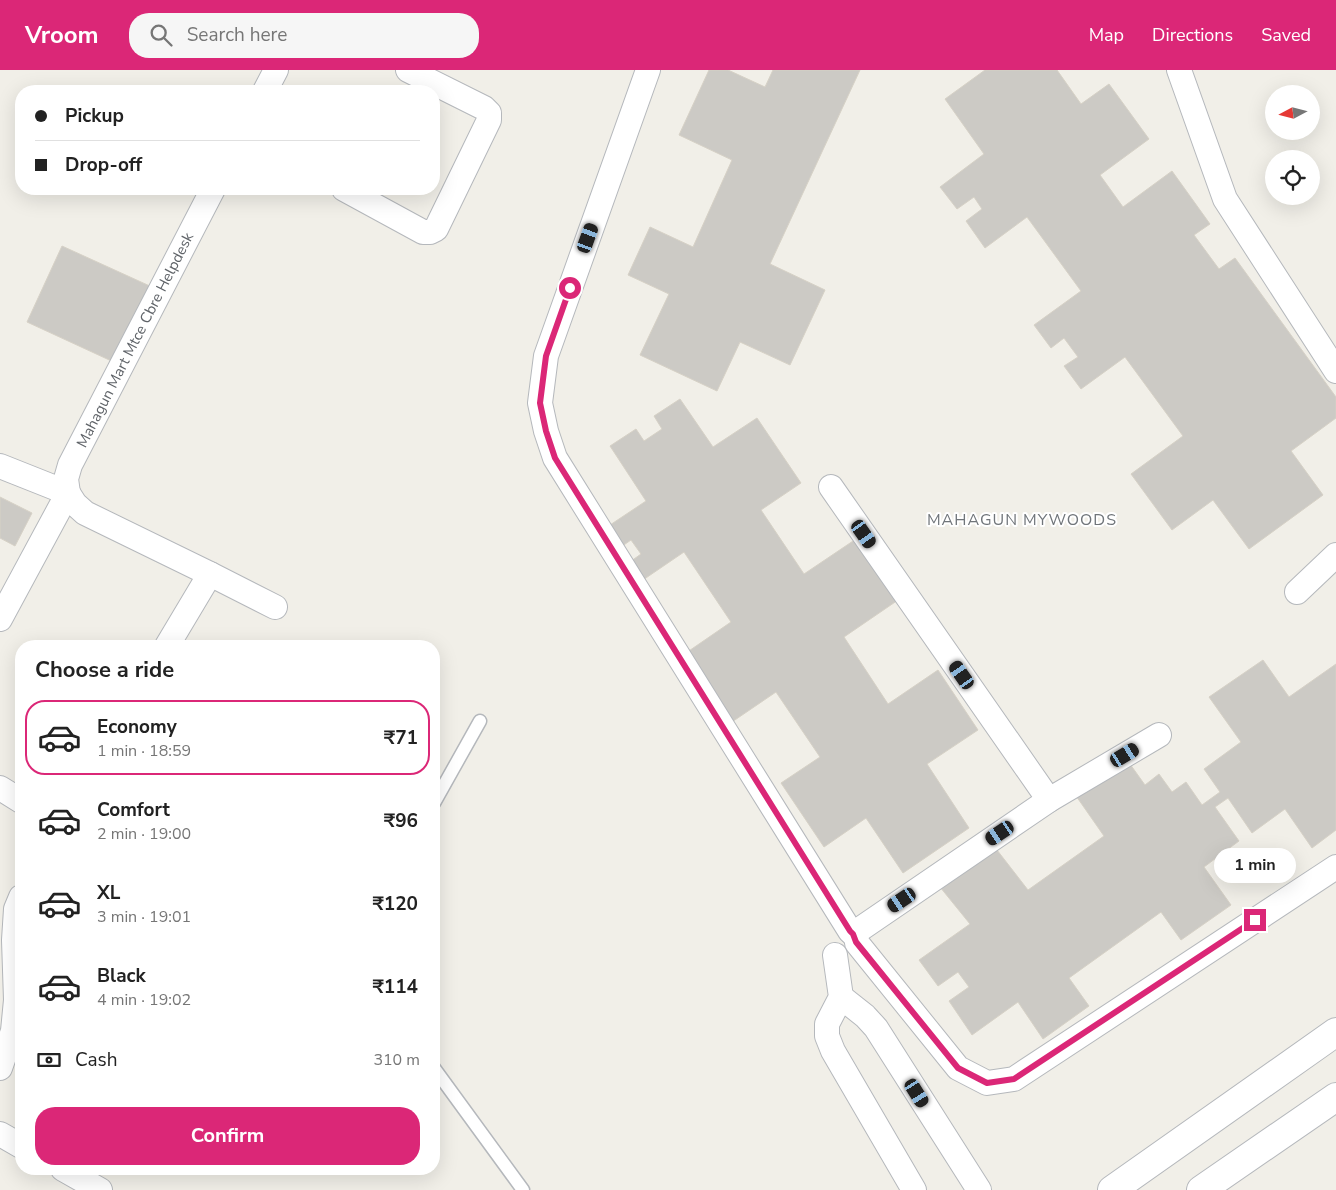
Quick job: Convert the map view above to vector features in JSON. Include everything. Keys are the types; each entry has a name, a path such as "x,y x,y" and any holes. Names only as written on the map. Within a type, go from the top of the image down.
{"street":[{"path":"268,85 276,70"},
{"path":"408,70 438,85"},
{"path":"648,70 546,356 540,403 546,431 555,458 853,936 958,1068 987,1083 1014,1079 1336,867"},
{"path":"1179,70 1225,199 1336,371"},
{"path":"355,195 423,232 430,232 436,229 490,120 489,113 484,108 440,86"},
{"name":"Mahagun Mart Mtce Cbre Helpdesk","path":"68,494 66,479 70,465 211,195"},
{"path":"0,466 68,494 85,513 275,607"},
{"path":"831,487 1050,800"},
{"path":"0,619 68,494"},
{"path":"1297,592 1336,555"},
{"path":"171,640 210,574"},
{"path":"853,936 1050,800 1159,735"},
{"path":"0,788 15,797"},
{"path":"15,928 15,970"},
{"path":"853,936 845,929 840,929 832,934 829,943 835,955 841,997 827,1024 827,1036 833,1051 914,1190"},
{"path":"841,997 865,1016 876,1028 979,1190"},
{"path":"0,1068 13,1031 15,1010"},
{"path":"1112,1190 1336,1032"},
{"path":"1201,1190 1336,1097"},
{"path":"0,1134 15,1143"},
{"path":"74,1175 100,1190"}],"lane":[{"path":"440,792 480,721"},
{"path":"440,1076 523,1190"}],"building":[{"path":"709,70 728,70 765,87 773,70 860,70 770,264 825,290 790,365 740,342 717,391 640,355 669,294 628,275 650,227 693,247 732,160 679,135"},
{"path":"985,70 1057,70 1081,104 1109,84 1149,139 1100,175 1123,207 1172,171 1210,224 1194,235 1219,269 1235,258 1336,397 1336,418 1291,451 1323,495 1249,549 1213,500 1172,530 1131,474 1183,436 1125,357 1081,389 1064,366 1078,357 1064,338 1051,348 1034,325 1081,291 1027,217 985,248 966,221 982,209 974,197 957,209 940,187 984,154 945,99"},
{"path":"62,246 152,287 118,364 27,322"},
{"path":"680,399 713,447 757,418 801,483 761,510 804,574 859,537 901,598 844,637 888,704 938,670 978,730 927,764 969,828 903,873 866,818 824,847 781,783 820,757 776,692 729,724 683,655 731,622 684,552 640,582 627,564 641,554 631,540 618,549 604,529 646,501 610,446 636,429 644,441 662,429 654,416"},
{"path":"0,497 32,513 15,546 0,538"},
{"path":"1263,660 1289,697 1336,664 1336,830 1312,848 1285,809 1252,833 1228,798 1215,807 1239,841 1204,867 1231,905 1181,940 1161,912 1069,978 1089,1006 1043,1039 1018,1002 972,1035 949,1001 969,987 958,972 938,986 919,960 970,924 940,887 997,850 1028,890 1104,836 1074,793 1125,757 1145,785 1159,774 1172,792 1186,782 1202,805 1220,792 1204,769 1241,742 1209,697"}],"district":[{"name":"MAHAGUN MYWOODS","path":"1022,520"}],"route":[{"path":"570,288 546,356 540,403 546,431 555,458 856,938 856,942 958,1068 987,1083 1014,1079 1255,920"}]}
